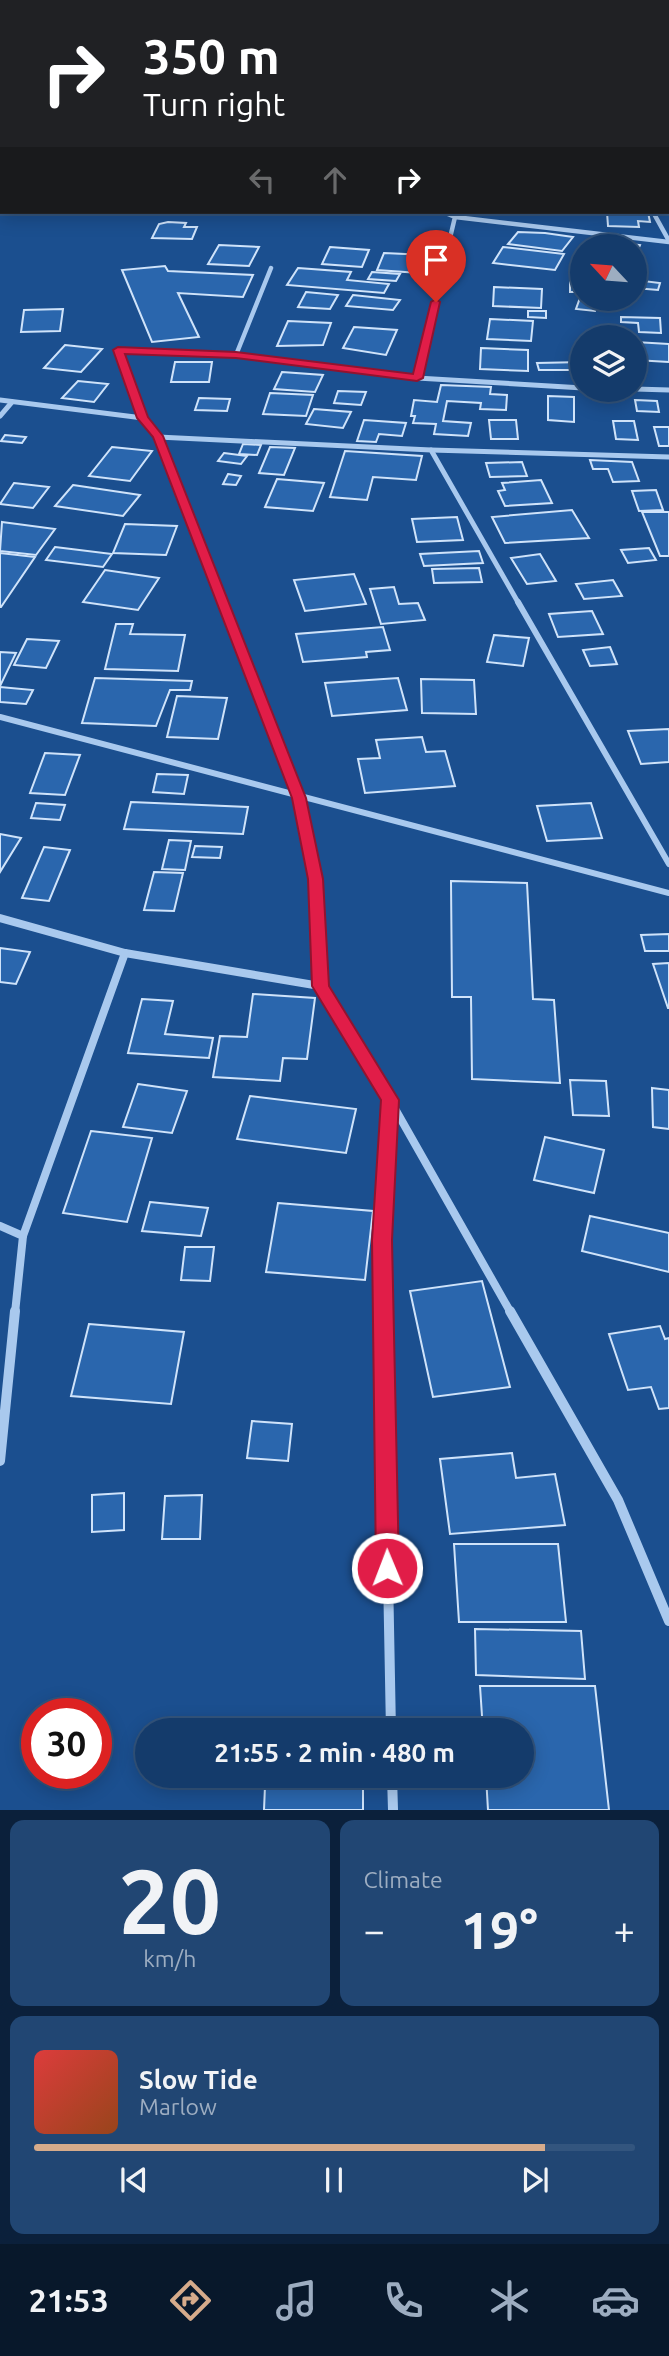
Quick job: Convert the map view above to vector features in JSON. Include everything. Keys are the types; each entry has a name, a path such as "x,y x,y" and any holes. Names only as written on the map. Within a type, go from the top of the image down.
{"street":[{"path":"448,214 455,217 669,241"},
{"path":"654,214 669,241"},
{"path":"417,378 455,217"},
{"path":"236,355 271,268"},
{"path":"570,387 417,378 236,355 118,350 142,418 158,436 299,798 315,879 320,986 390,1100 618,1500 669,1621"},
{"path":"647,389 669,390"},
{"path":"0,400 142,418"},
{"path":"0,416 12,402"},
{"path":"158,436 431,450 669,457"},
{"path":"431,450 669,864"},
{"path":"0,717 299,798 669,893"},
{"path":"0,918 125,953 320,986"},
{"path":"0,1461 23,1236 125,953"},
{"path":"390,1100 382,1254 391,1718"},
{"path":"0,1226 23,1236"},
{"path":"392,1788 393,1810"}],"building":[{"path":"607,214 648,214 650,222 638,221 639,227 608,226"},
{"path":"186,223 184,227 197,227 192,239 152,238 159,224"},
{"path":"518,232 570,237 562,251 508,244"},
{"path":"219,245 259,247 249,266 208,264"},
{"path":"330,247 369,250 362,267 322,264"},
{"path":"503,247 564,254 555,270 493,263"},
{"path":"384,253 426,255 419,273 377,270"},
{"path":"165,266 168,271 253,275 243,297 178,293 199,337 152,342 122,270"},
{"path":"298,268 351,272 347,280 389,284 384,293 287,285"},
{"path":"372,272 400,274 396,281 368,279"},
{"path":"648,282 660,283 658,290 648,289"},
{"path":"494,287 542,289 541,308 493,306"},
{"path":"306,292 338,295 330,309 298,307"},
{"path":"353,295 400,300 393,310 346,306"},
{"path":"63,309 60,331 21,332 24,310"},
{"path":"528,311 546,311 546,318 528,317"},
{"path":"621,317 660,318 661,333 647,332 647,325 621,322"},
{"path":"490,319 533,321 531,341 487,339"},
{"path":"288,321 331,323 323,345 277,346"},
{"path":"354,327 397,330 386,355 343,348"},
{"path":"647,343 669,344 669,362 647,361"},
{"path":"65,345 102,349 81,372 44,368"},
{"path":"481,348 528,350 528,371 480,369"},
{"path":"175,362 212,362 209,382 171,382"},
{"path":"570,362 570,370 539,370 537,363"},
{"path":"282,372 323,375 315,392 274,389"},
{"path":"78,381 108,384 94,402 62,398"},
{"path":"441,385 491,387 490,394 507,395 506,410 480,409 481,403 447,401 443,421 471,423 468,436 434,434 436,424 413,423 415,416 411,416 414,400 437,402"},
{"path":"338,391 366,392 361,405 334,403"},
{"path":"270,393 313,395 306,416 263,414"},
{"path":"548,396 570,397 570,402 574,402 574,422 548,420"},
{"path":"199,398 230,399 227,411 195,410"},
{"path":"657,401 659,412 637,411 635,402"},
{"path":"314,409 351,412 343,428 306,424"},
{"path":"364,420 406,423 402,436 379,434 376,442 357,441"},
{"path":"489,420 516,420 518,439 491,439"},
{"path":"613,421 634,421 638,440 616,439"},
{"path":"654,427 669,427 669,446 659,446"},
{"path":"5,435 26,437 22,443 1,441"},
{"path":"243,444 261,445 257,455 239,454"},
{"path":"112,447 152,451 130,481 89,476"},
{"path":"270,447 295,448 284,475 259,473"},
{"path":"345,451 422,456 416,480 373,477 367,500 330,497"},
{"path":"224,453 247,456 241,464 218,461"},
{"path":"590,460 632,462 639,481 613,482 608,469 593,469"},
{"path":"522,462 527,476 490,477 486,463"},
{"path":"228,474 241,476 236,485 223,484"},
{"path":"277,479 324,483 313,511 265,507"},
{"path":"541,480 552,503 505,506 498,491 505,490 502,483"},
{"path":"14,483 49,487 33,508 0,504"},
{"path":"73,485 140,495 123,516 55,506"},
{"path":"656,490 663,510 639,511 632,491"},
{"path":"572,510 589,538 505,543 492,517"},
{"path":"642,512 669,512 669,556 660,556"},
{"path":"457,517 463,540 417,542 412,519"},
{"path":"2,522 55,529 36,555 0,551"},
{"path":"125,524 177,526 166,555 113,553"},
{"path":"55,547 112,554 103,567 46,560"},
{"path":"649,548 656,560 628,563 621,550"},
{"path":"479,551 483,563 424,566 420,554"},
{"path":"0,553 35,557 1,607 0,607"},
{"path":"540,554 556,581 527,584 511,558"},
{"path":"479,568 482,582 434,583 432,569"},
{"path":"105,570 159,578 138,610 83,602"},
{"path":"354,574 366,604 305,611 294,580"},
{"path":"613,580 622,596 584,599 576,584"},
{"path":"394,587 399,604 418,603 425,620 381,624 370,589"},
{"path":"592,611 603,634 558,637 549,614"},
{"path":"116,624 133,624 130,634 185,635 178,671 105,669"},
{"path":"383,627 390,650 366,652 367,657 303,662 296,634"},
{"path":"494,635 529,638 523,666 487,662"},
{"path":"27,639 59,641 46,668 14,665"},
{"path":"610,647 617,664 590,666 583,650"},
{"path":"0,652 16,653 0,686"},
{"path":"95,678 192,681 190,690 170,690 156,726 82,723"},
{"path":"398,678 407,710 332,716 325,683"},
{"path":"421,679 474,680 476,714 422,713"},
{"path":"0,687 33,690 26,704 0,702"},
{"path":"177,696 227,698 218,739 167,737"},
{"path":"669,729 669,762 641,764 628,731"},
{"path":"422,737 426,752 445,751 455,786 365,793 358,759 380,758 376,740"},
{"path":"45,753 80,755 65,795 30,793"},
{"path":"157,774 188,775 184,794 153,792"},
{"path":"131,802 248,807 243,834 124,829"},
{"path":"36,803 65,805 60,820 31,818"},
{"path":"591,803 602,838 547,841 537,806"},
{"path":"0,834 21,838 0,872"},
{"path":"169,840 191,841 185,870 162,869"},
{"path":"195,846 222,847 220,858 192,857"},
{"path":"44,847 70,850 49,901 22,898"},
{"path":"154,872 183,873 174,911 144,910"},
{"path":"451,881 527,883 533,999 554,1000 560,1083 472,1079 471,997 452,997"},
{"path":"669,934 669,951 645,951 641,935"},
{"path":"0,948 30,952 16,984 0,982"},
{"path":"669,963 669,1008 668,1008 653,964"},
{"path":"253,994 315,998 307,1059 283,1058 280,1081 213,1077 220,1036 247,1037"},
{"path":"142,999 173,1001 165,1034 213,1038 209,1058 128,1053"},
{"path":"570,1080 606,1081 609,1116 573,1115"},
{"path":"138,1084 187,1091 172,1133 123,1127"},
{"path":"652,1088 669,1090 669,1129 653,1127"},
{"path":"250,1096 356,1109 346,1153 237,1139"},
{"path":"91,1131 152,1138 127,1222 63,1213"},
{"path":"545,1137 604,1150 594,1193 534,1180"},
{"path":"150,1202 208,1208 201,1236 142,1231"},
{"path":"278,1203 373,1211 365,1280 266,1272"},
{"path":"590,1216 669,1233 669,1272 582,1251"},
{"path":"185,1247 214,1247 210,1281 181,1280"},
{"path":"482,1281 510,1387 433,1397 410,1291"},
{"path":"89,1324 184,1332 171,1404 71,1396"},
{"path":"660,1326 665,1339 669,1338 669,1408 659,1409 651,1387 628,1390 609,1334"},
{"path":"252,1421 292,1424 288,1461 247,1458"},
{"path":"512,1453 516,1478 555,1474 565,1525 450,1534 440,1459"},
{"path":"124,1493 124,1530 92,1532 92,1495"},
{"path":"202,1495 200,1539 162,1539 165,1496"},
{"path":"454,1544 558,1544 566,1622 459,1622"},
{"path":"475,1629 581,1631 585,1679 476,1675"},
{"path":"480,1686 595,1686 609,1810 488,1810 487,1788 534,1788 534,1718 482,1718"},
{"path":"265,1788 363,1788 363,1810 264,1810"}],"route":[{"path":"387,1568 382,1240 390,1100 320,986 315,879 299,798 158,436 142,418 118,350 236,355 417,378 436,302"}]}
